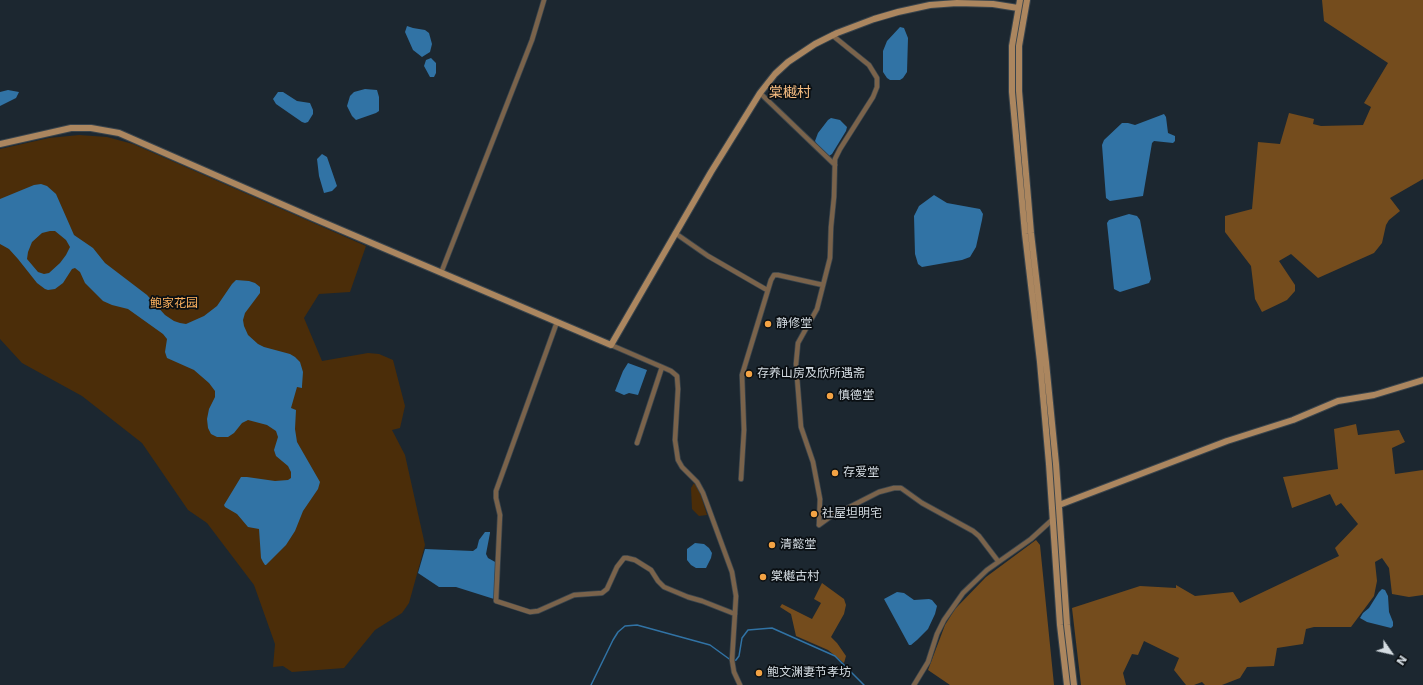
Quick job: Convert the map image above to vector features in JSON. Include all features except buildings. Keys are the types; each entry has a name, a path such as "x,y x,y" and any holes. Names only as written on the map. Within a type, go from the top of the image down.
{"main road":[{"path":"1020,0 1012,46 1012,92 1024,234 1042,394 1053,519 1060,625 1067,685"},
{"path":"1027,0 1019,46 1019,91 1031,234 1047,370 1059,505 1067,625 1074,685"},
{"path":"0,144 71,128 91,128 112,131 611,345 711,172 760,93 775,74 788,62 832,35 886,16 935,5 957,3 980,3 1018,8"},
{"path":"1059,505 1227,441 1293,420 1338,401 1374,395 1423,380"}],"street":[{"path":"441,272 532,40 544,0"},
{"path":"832,35 872,69 877,78 877,89 835,159 830,258 819,304 814,316 804,330 798,343 796,364 801,427 813,462 820,499 819,525 830,517 879,492 900,488 922,503 973,531 979,536 998,562"},
{"path":"760,93 835,165"},
{"path":"675,233 708,256 767,290"},
{"path":"741,479 744,430 742,375 767,290 773,277 778,275 823,285"},
{"path":"557,322 496,491 500,515 496,601 530,612 542,610 574,595 602,594 607,589 617,567 624,558 627,558 635,560 651,570 664,587 735,614"},
{"path":"611,345 671,371 677,376 676,452 682,467 697,482 703,493 732,572 736,592 732,660 734,672 740,685"},
{"path":"637,443 662,367"},
{"path":"914,685 928,662 937,634 948,613 970,586 987,570 1031,539 1053,519"}],"green space":[{"name":"鲍家花园","path":"79,135 107,137 133,144 366,246 350,292 319,294 304,318 322,361 368,353 379,354 393,360 405,406 400,428 392,430 405,455 425,545 409,603 402,613 375,630 344,668 292,672 283,666 273,667 275,644 254,585 207,523 188,510 142,443 82,396 22,363 0,339 0,149 49,138"},
{"path":"694,483 700,492 707,515 699,516 692,509 691,488"}],"shaded area":[{"path":"1322,0 1423,0 1423,179 1390,198 1400,211 1389,220 1386,225 1382,243 1374,253 1318,278 1291,254 1279,261 1295,285 1295,291 1287,300 1262,312 1255,299 1251,266 1225,232 1225,216 1252,209 1258,142 1280,144 1289,113 1314,119 1313,124 1321,126 1363,125 1371,107 1364,103 1388,63 1324,21"},
{"path":"1356,424 1358,435 1399,430 1405,442 1392,448 1395,474 1423,470 1423,595 1409,597 1392,594 1389,568 1382,558 1375,562 1377,581 1374,596 1351,627 1314,627 1306,629 1303,644 1277,648 1274,666 1247,667 1240,678 1222,685 1205,685 1202,682 1194,685 1186,685 1174,670 1179,658 1144,641 1138,655 1132,654 1123,673 1126,685 1081,685 1072,608 1140,586 1176,588 1176,585 1195,596 1233,592 1240,603 1339,556 1335,548 1358,524 1341,503 1336,506 1330,494 1292,508 1283,477 1338,469 1334,429"},
{"path":"1036,540 1040,545 1054,685 950,685 928,670 945,625 955,609 986,577"},
{"path":"822,583 844,599 846,605 844,614 831,637 846,656 844,663 828,650 796,636 791,614 780,607 782,604 812,619 821,603 814,599"}],"water":[{"path":"407,26 425,30 429,33 432,44 430,52 422,57 413,50 405,32"},
{"path":"900,27 904,28 908,38 907,72 900,80 890,80 883,72 883,51 887,41"},
{"path":"431,58 436,63 436,73 434,77 430,77 424,66 426,60"},
{"path":"365,89 377,90 379,97 379,111 356,120 352,116 347,106 350,96 354,92"},
{"path":"8,90 19,92 16,98 0,106 0,92"},
{"path":"278,92 283,92 297,101 310,103 313,114 308,122 302,122 276,104 273,99"},
{"path":"1164,114 1166,117 1168,133 1175,136 1175,141 1173,143 1154,141 1152,143 1143,196 1110,201 1106,198 1102,145 1104,140 1122,123 1135,125"},
{"path":"831,118 840,120 847,127 832,154 829,156 818,146 815,141 818,133"},
{"path":"322,154 327,157 337,186 332,191 324,193 319,176 317,159"},
{"path":"41,184 47,186 56,194 74,235 93,248 105,263 147,295 165,315 174,321 186,324 204,316 217,306 236,280 249,281 260,287 260,293 245,313 243,320 244,326 248,335 258,344 290,354 300,362 303,372 302,388 297,387 291,408 296,410 295,429 297,442 320,482 318,489 303,511 295,531 286,545 266,565 261,558 259,529 248,527 237,514 224,505 241,477 275,481 288,480 291,478 291,472 288,466 276,456 274,450 278,437 276,431 267,425 248,420 242,423 234,433 228,437 217,437 211,434 208,428 207,419 209,409 215,397 215,391 209,383 194,370 167,358 165,352 167,339 163,334 128,309 103,301 85,283 80,272 75,268 72,269 63,283 55,289 45,289 37,283 9,249 0,244 0,199 34,185","holes":["55,231 66,240 70,247 60,263 49,273 44,274 38,272 27,259 28,252 32,242 42,233"]},
{"path":"934,195 947,203 980,209 983,214 982,220 976,247 970,257 962,260 922,267 918,264 915,254 914,216 919,206"},
{"path":"1129,214 1137,216 1140,220 1151,279 1149,283 1120,292 1114,289 1107,223 1109,220"},
{"path":"628,363 647,370 638,395 629,393 624,395 615,391"},
{"path":"485,532 490,532 486,554 488,558 497,563 494,599 456,587 439,587 418,573 425,549 473,551 477,548 479,540"},
{"path":"695,543 704,544 712,553 706,568 696,568 687,560 687,549"},
{"path":"1382,589 1385,590 1388,596 1389,612 1393,622 1393,626 1391,628 1367,622 1360,618"},
{"path":"897,592 904,593 914,600 932,600 937,606 928,629 911,645 909,645 884,599"}],"waterway":[{"path":"591,685 618,632 625,626 637,625 710,645 732,661 736,660 739,656 742,638 748,630 772,628 835,656 864,685"}],"place":[{"name":"静修堂","path":"768,324"},
{"name":"存养山房及欣所遇斋","path":"749,374"},
{"name":"慎德堂","path":"830,396"},
{"name":"存爱堂","path":"835,473"},
{"name":"社屋坦明宅","path":"814,514"},
{"name":"清懿堂","path":"772,545"},
{"name":"棠樾古村","path":"763,577"},
{"name":"鲍文渊妻节孝坊","path":"759,673"}],"district":[{"name":"棠樾村","path":"790,93"}]}
